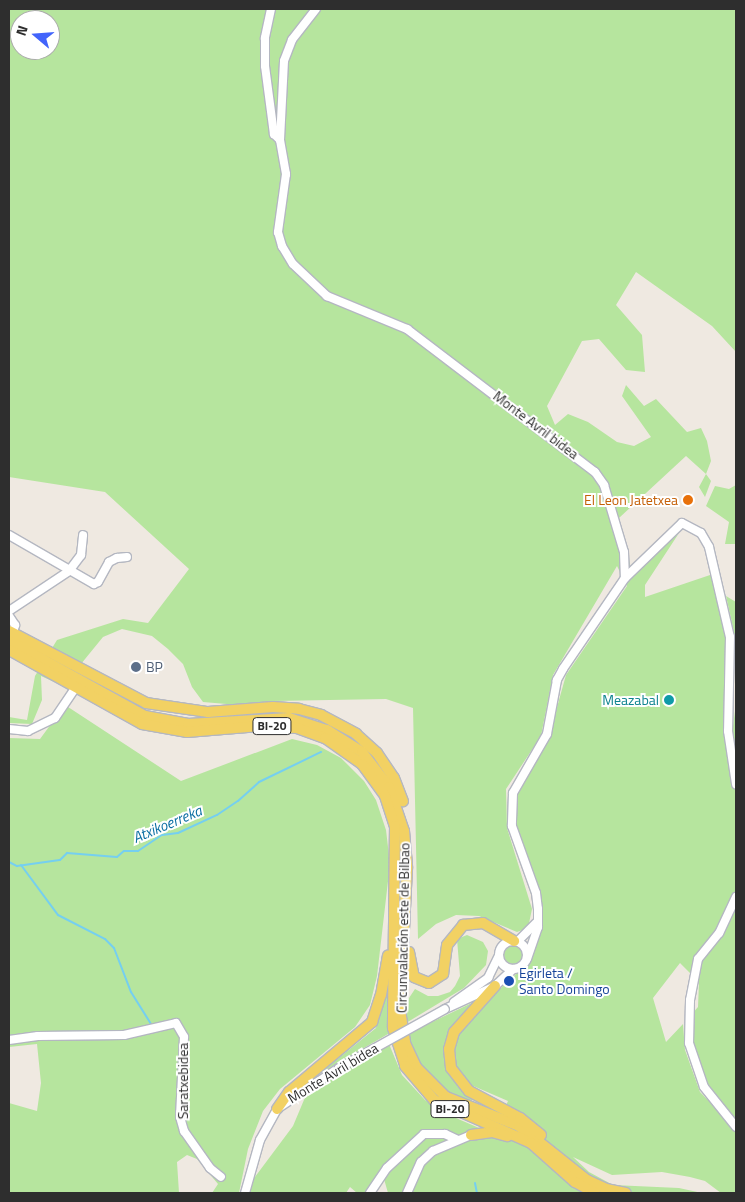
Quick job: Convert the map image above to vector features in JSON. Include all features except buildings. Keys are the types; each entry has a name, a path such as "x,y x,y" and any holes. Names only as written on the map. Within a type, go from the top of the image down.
{"main road":[{"name":"Circunvalación este de Bilbao","path":"10,635 145,716 188,724 289,718 314,724 340,736 373,762 396,802 406,849 406,892 400,1010 405,1043 416,1067 446,1097 519,1126 595,1185 626,1193"},
{"path":"10,635 146,704 208,712 273,707 299,709 333,720 361,737 377,753 394,778 404,803 411,848 410,966 414,977 424,982 440,978 450,938 463,925 483,923 516,941"},
{"name":"Circunvalación este de Bilbao","path":"9,650 123,716 161,729 194,732 276,726 297,728 337,745 372,775 392,814 397,841 393,1028 405,1066 434,1100 458,1113 506,1130 542,1153 576,1182 595,1193"},
{"path":"406,892 409,912"},
{"path":"277,1109 289,1092 348,1045 372,1022 381,995 396,899"},
{"path":"495,986 454,1032 449,1049 455,1077 469,1091 530,1125 550,1142 553,1151"},
{"path":"471,1135 492,1132 542,1153"}],"street":[{"path":"271,9 265,38 265,66 274,134 280,140"},
{"name":"Monte Avril bidea","path":"316,9 287,50 280,140 286,174 278,232 282,246 293,264 327,296 407,328 595,472 604,485 624,552 624,578"},
{"path":"538,919 532,930 516,941 503,945 499,955 504,965 513,969 520,967 527,959 538,919 536,893 512,826 513,793 547,734 557,680 563,669 624,578 682,523 701,533 709,547 726,609 730,637 728,731 736,784"},
{"path":"9,535 94,584 98,582 110,562 117,558 127,557"},
{"path":"9,611 69,571 81,555 83,535"},
{"path":"9,616 15,625 10,635"},
{"path":"9,729 28,731 55,718 75,688"},
{"path":"736,897 719,933 698,959 690,1000 689,1043 704,1087 736,1127"},
{"path":"516,941 526,948 527,959"},
{"name":"Monte Avril bidea","path":"444,1009 488,978 499,955"},
{"name":"Monte Avril bidea","path":"245,1193 260,1140 277,1109 339,1068 444,1009 495,986 513,969"},
{"name":"Saratxebidea","path":"9,1040 38,1036 124,1035 176,1023 184,1037 180,1116 184,1131 210,1168 221,1177"},
{"path":"438,1133 458,1140"},
{"path":"370,1193 379,1178 402,1152 424,1134 471,1135"},
{"path":"407,1193 421,1162 433,1152 471,1135"}],"green space":[{"path":"9,9 736,9 736,352 712,326 636,272 616,305 642,335 645,372 626,370 599,339 582,341 547,406 555,425 568,414 588,422 617,442 634,446 651,437 622,396 626,385 644,406 656,399 687,432 701,428 707,441 711,461 706,474 686,456 619,518 630,564 629,578 679,533 645,585 645,597 713,574 726,634 736,805 735,894 692,975 680,963 653,998 666,1042 683,1024 685,1050 700,1092 736,1129 736,1193 721,1193 705,1181 662,1172 612,1175 573,1157 589,1172 613,1185 679,1188 702,1193 388,1193 384,1179 374,1193 357,1193 350,1187 346,1193 250,1193 252,1181 293,1126 309,1088 389,1044 402,1075 425,1100 449,1115 493,1134 508,1101 471,1085 456,1071 452,1045 464,1022 529,962 541,913 515,831 513,809 517,792 549,736 566,675 627,586 617,566 553,675 541,736 506,789 507,828 532,909 528,928 517,932 479,916 456,915 436,924 418,939 413,708 386,699 273,701 263,707 203,702 192,687 183,664 168,649 152,636 122,629 103,637 63,686 41,676 42,700 32,724 9,723 9,717 27,720 35,676 57,640 123,619 148,623 189,569 105,492 9,477"},
{"path":"706,474 711,481 705,497 699,487"},
{"path":"736,485 736,544 725,544 729,522 706,506 715,486 729,489"},
{"path":"726,596 736,602 736,699 734,632"},
{"path":"736,704 736,767 732,733"},
{"path":"65,705 181,781 292,739 317,745 341,758 364,781 376,800 386,830 390,864 377,976 370,1005 355,1027 280,1089 263,1111 248,1149 239,1193 212,1193 218,1184 197,1159 187,1155 177,1162 179,1193 9,1193 9,1103 37,1111 41,1083 37,1044 9,1047 9,738 40,739"},
{"path":"736,903 736,1121 709,1089 692,1049 691,1015 698,1007 699,982 696,979 700,960"},
{"path":"467,935 483,942 488,951 486,965 464,988 406,1023 405,1004 415,989 428,996 438,996 450,992 455,986 460,976 457,939"},
{"path":"513,946 519,949 522,955 519,961 513,964 507,961 504,955 507,949"},
{"path":"388,985 388,1034 319,1074 376,1028"},
{"path":"478,1000 451,1029 448,1070 458,1087 473,1099 469,1102 447,1091 420,1068 407,1034"}],"waterway":[{"name":"Atxikoerreka","path":"9,862 17,866 60,860 67,853 117,857 124,851 138,851 162,835 178,833 217,815 238,801 259,782 321,752"},
{"path":"21,865 58,915 105,939 114,948 131,992 151,1024"},
{"path":"475,1183 477,1193"}],"place":[{"name":"El Leon Jatetxea","path":"688,500"},
{"name":"BP","path":"136,667"},
{"name":"Meazabal","path":"669,700"},
{"name":"Egirleta / Santo Domingo","path":"509,981"}]}
